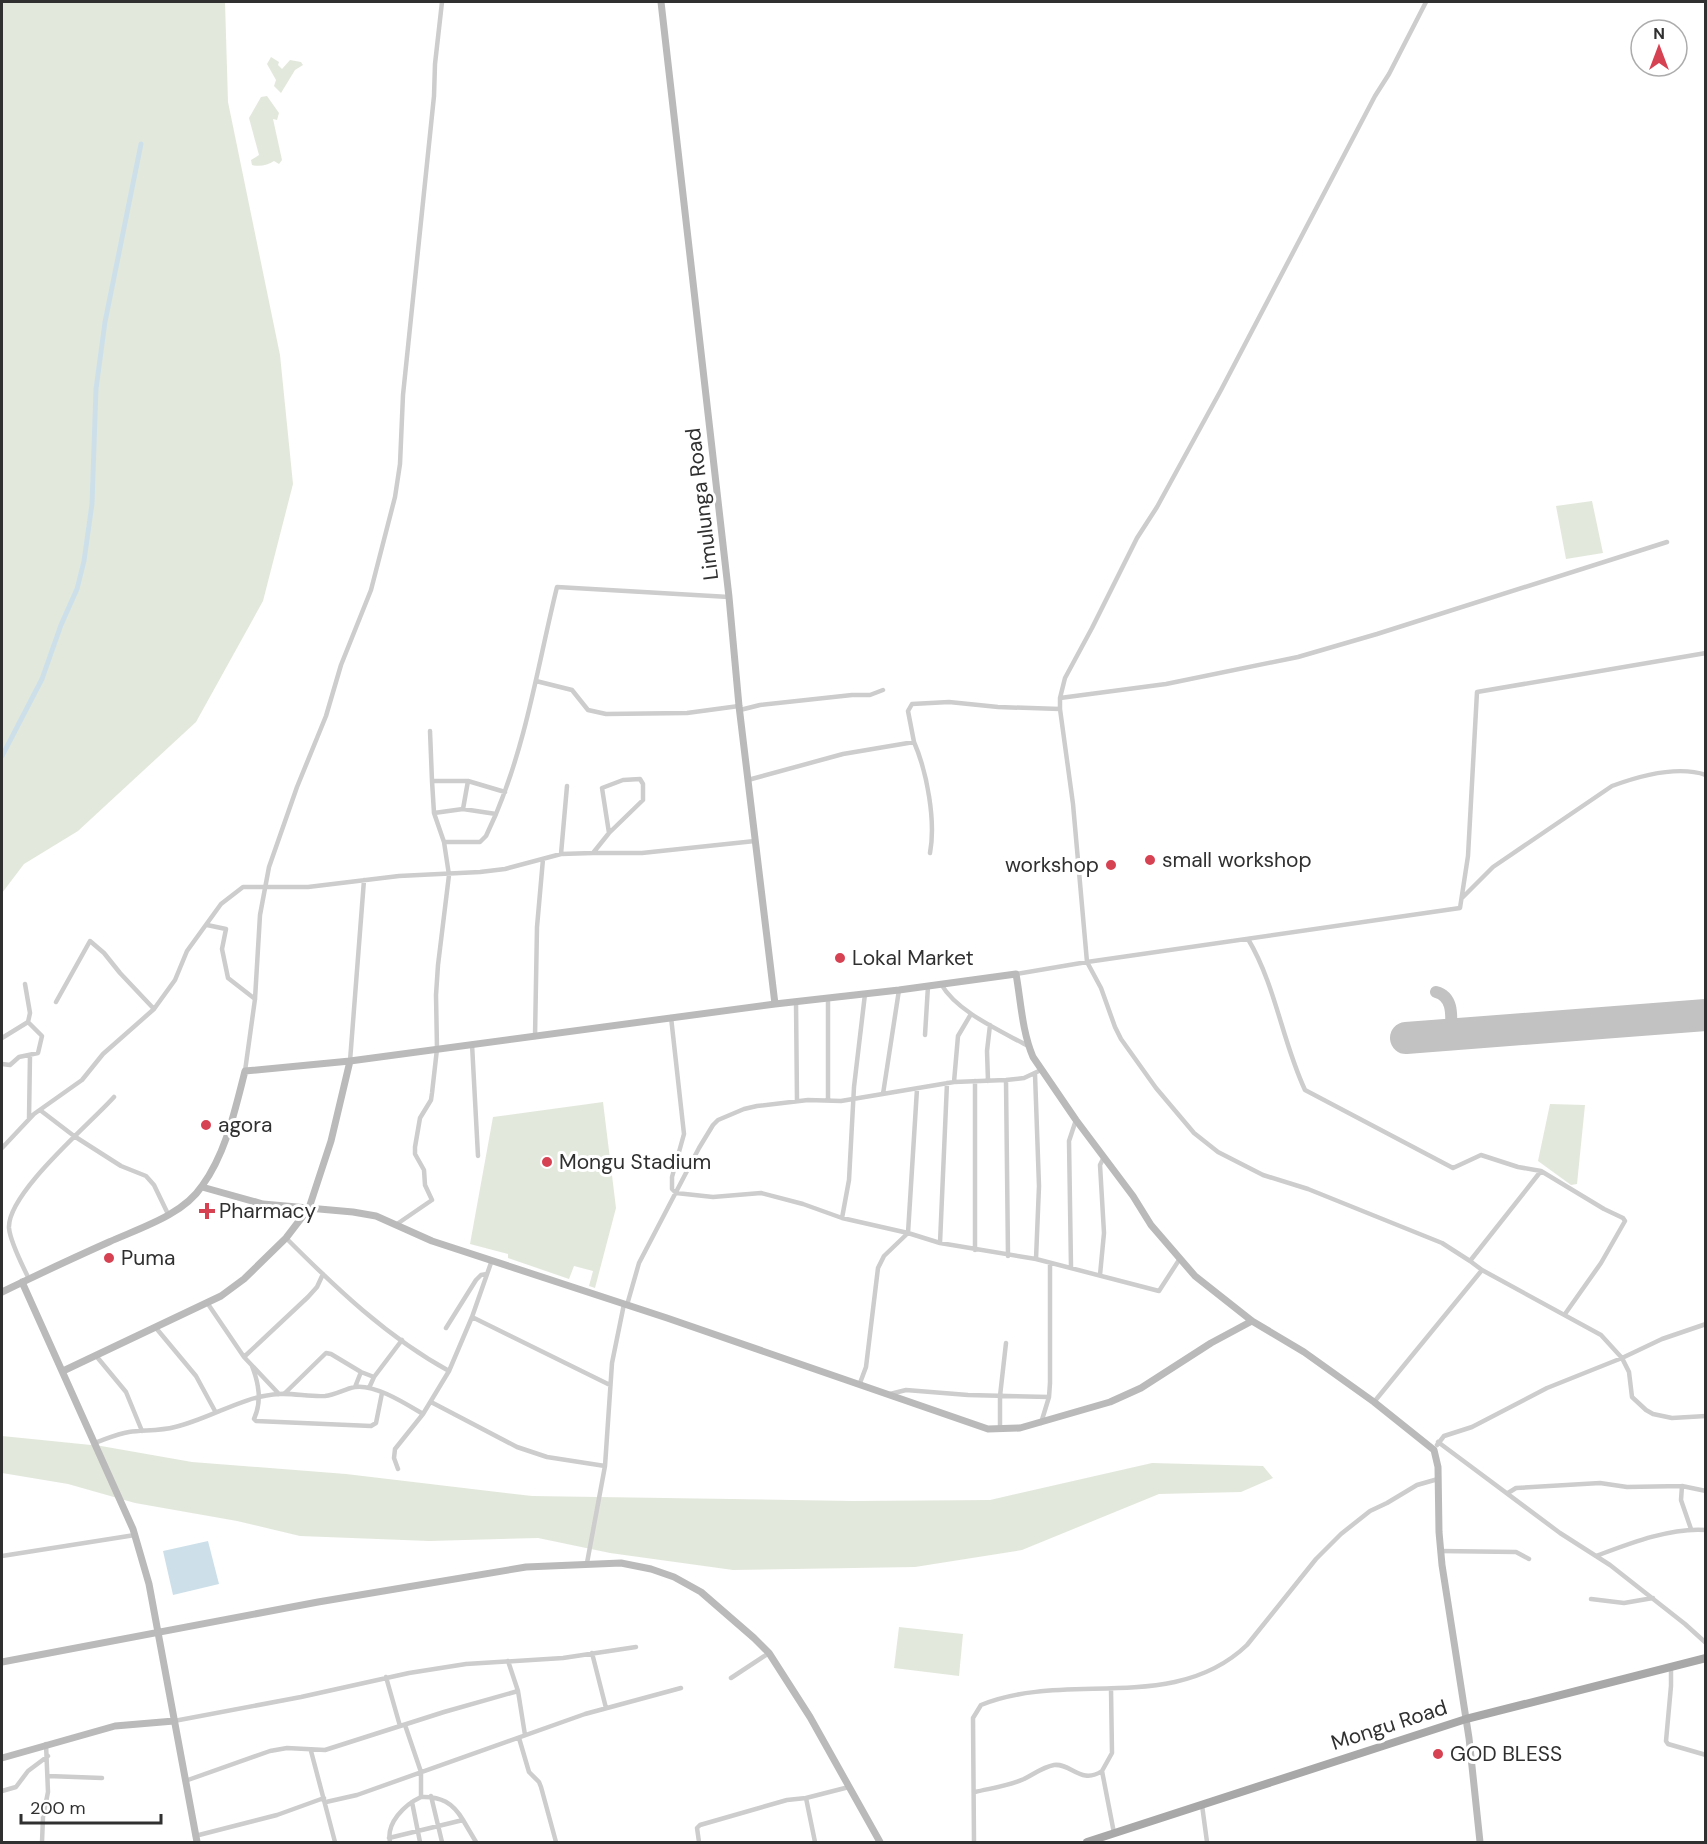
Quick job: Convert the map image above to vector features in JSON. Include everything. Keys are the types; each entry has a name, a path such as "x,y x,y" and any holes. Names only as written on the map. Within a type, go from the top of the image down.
{"main road":[{"name":"Limulunga Road","path":"661,2 775,1004"},
{"path":"2,1292 168,1214 186,1203 202,1187 224,1143 236,1110 245,1071 350,1061 671,1017 1016,974 1028,1046 1038,1072 1179,1260 1195,1276 1252,1321 1304,1352 1436,1446 1440,1551 1466,1719 1480,1842"},
{"path":"63,1371 208,1304 244,1280 286,1238 309,1209 331,1141 350,1061"},
{"path":"202,1187 263,1204 376,1216 432,1241 860,1383 974,1426 988,1429 1020,1428 1110,1402 1127,1395 1211,1342 1252,1321"},
{"path":"25,1281 135,1535 149,1584 196,1839"},
{"path":"2,1662 318,1602 526,1567 621,1563 651,1569 674,1577 701,1592 769,1653 796,1693 880,1842"},
{"name":"Mongu Road","path":"1087,1842 1466,1719 1706,1658"},
{"path":"2,1758 115,1726 174,1721"}],"street":[{"path":"245,1071 255,999 257,942 269,867 371,590 395,497 400,464 403,395 432,116 441,2"},
{"path":"1426,2 1288,259 1221,390 1157,507 1137,538 1065,678 1060,709 1073,804 1087,962 1101,988 1121,1039 1156,1088 1194,1133 1218,1152 1263,1176 1308,1189 1442,1244 1482,1270 1601,1335 1622,1358 1629,1372 1632,1397 1646,1410 1672,1418 1706,1416"},
{"path":"1060,698 1166,684 1298,657 1667,542"},
{"path":"444,842 480,842 486,836 496,814 528,720 557,587 729,597"},
{"path":"1016,974 1460,908 1468,856 1477,692 1706,653"},
{"path":"536,681 572,690 588,710 606,714 687,713 870,695 883,690"},
{"path":"930,853 933,839 930,809 922,762 914,742 908,711 912,704 948,702 998,707 1060,709"},
{"path":"397,1224 432,1200 425,1185 423,1170 415,1154 415,1148 420,1118 431,1100 437,1049 438,964 449,875 444,842 434,813 430,731"},
{"path":"748,780 843,754 914,742"},
{"path":"1462,898 1500,861 1612,786 1634,778 1662,774 1692,772 1706,775"},
{"path":"593,853 609,833 643,800 644,784 640,779 623,780 602,788 609,833"},
{"path":"432,781 468,782 505,792"},
{"path":"463,809 468,782"},
{"path":"561,855 567,786"},
{"path":"434,813 463,809 496,814"},
{"path":"2,1148 29,1119 82,1080 103,1054 154,1009 175,980 187,951 226,899 243,887 308,887 364,880 449,875 505,869 561,855 642,853 755,841"},
{"path":"534,1037 537,927 543,859"},
{"path":"350,1061 364,880"},
{"path":"207,924 226,929 222,949 228,978 255,999"},
{"path":"1248,939 1261,962 1295,1069 1305,1090 1453,1168 1480,1155 1518,1167 1541,1170 1604,1209 1623,1218 1625,1221 1606,1256 1564,1314"},
{"path":"56,1002 90,941 104,953 120,974 154,1009"},
{"path":"2,1038 28,1022 30,1013 25,984"},
{"path":"941,984 945,992 971,1014 1028,1046"},
{"path":"925,1035 928,986"},
{"path":"884,1094 899,990"},
{"path":"842,1218 849,1179 853,1099 865,993"},
{"path":"828,998 828,1100"},
{"path":"796,1001 797,1101"},
{"path":"954,1082 958,1036 971,1014"},
{"path":"671,1017 684,1134 672,1177 672,1189 676,1193 713,1197 761,1193 803,1203 842,1218 940,1243 1036,1259 1159,1290 1179,1260"},
{"path":"2,1064 10,1065 19,1057 38,1053 41,1034 28,1022"},
{"path":"988,1081 987,1052 990,1025"},
{"path":"472,1044 478,1156"},
{"path":"29,1119 30,1055"},
{"path":"587,1563 605,1466 616,1335 639,1263 699,1148 718,1120 744,1109 797,1101 853,1099 954,1082 1006,1080 1038,1072 1039,1186 1036,1259"},
{"path":"1006,1080 1008,1256"},
{"path":"975,1081 975,1250"},
{"path":"940,1243 947,1083"},
{"path":"860,1383 866,1367 878,1268 884,1256 908,1233 917,1089"},
{"path":"25,1281 9,1230 12,1213 30,1185 74,1136 114,1097"},
{"path":"40,1110 74,1136 121,1166 146,1176 160,1196 168,1214"},
{"path":"1071,1267 1069,1141 1076,1120"},
{"path":"1100,1275 1104,1233 1100,1165 1104,1157"},
{"path":"1470,1261 1541,1170"},
{"path":"3,1233 9,1230"},
{"path":"286,1238 368,1317 424,1358 449,1371"},
{"path":"398,1469 394,1458 395,1449 423,1414 449,1371 472,1317 492,1260"},
{"path":"1041,1422 1050,1397 1050,1263"},
{"path":"1374,1402 1482,1270"},
{"path":"244,1356 308,1297 317,1287 323,1274"},
{"path":"446,1328 476,1280 481,1275 487,1274"},
{"path":"208,1304 252,1366 281,1394"},
{"path":"472,1317 610,1385"},
{"path":"1706,1324 1662,1339 1547,1388 1472,1427 1444,1436 1436,1446 1508,1493 1560,1533 1654,1598 1706,1643"},
{"path":"156,1328 196,1376 215,1411"},
{"path":"369,1388 374,1377 402,1340"},
{"path":"1000,1429 1000,1396 1006,1343"},
{"path":"281,1394 326,1353 374,1377"},
{"path":"97,1357 126,1392 142,1431"},
{"path":"252,1366 258,1383 259,1398 254,1420 372,1426 376,1422 382,1393"},
{"path":"356,1387 361,1372"},
{"path":"94,1443 120,1434 176,1427 215,1411 259,1398 281,1394 337,1395 356,1387 369,1388 382,1393 423,1414"},
{"path":"890,1394 906,1390 1050,1397"},
{"path":"431,1402 517,1447 547,1457 605,1466"},
{"path":"974,1842 974,1718 981,1705 1046,1690 1111,1689 1156,1685 1196,1676 1238,1654 1316,1559 1341,1534 1370,1511 1417,1485 1438,1479"},
{"path":"1508,1493 1516,1488 1600,1483 1627,1487 1682,1486 1706,1491"},
{"path":"1682,1486 1680,1500 1691,1529"},
{"path":"1596,1556 1631,1543 1691,1529 1706,1530"},
{"path":"2,1556 135,1535"},
{"path":"1440,1551 1516,1552 1529,1559"},
{"path":"1591,1599 1624,1603 1654,1598"},
{"path":"1698,1635 1706,1635"},
{"path":"174,1721 301,1697 386,1677 466,1664 535,1661 636,1647"},
{"path":"592,1653 606,1708"},
{"path":"731,1678 769,1653"},
{"path":"508,1661 518,1691 525,1735"},
{"path":"1671,1666 1666,1741 1668,1744 1706,1755"},
{"path":"386,1677 421,1772 421,1797"},
{"path":"196,1839 325,1800 357,1795 606,1708 681,1688"},
{"path":"1111,1689 1112,1753 1102,1772 1114,1833"},
{"path":"185,1781 270,1751 288,1748 325,1750 518,1691"},
{"path":"519,1738 529,1772 541,1787 556,1842"},
{"path":"42,1842 41,1830 48,1792 46,1744"},
{"path":"311,1751 335,1842"},
{"path":"2,1791 16,1786 28,1771 48,1756"},
{"path":"975,1792 1011,1784 1052,1766 1062,1766 1081,1776 1102,1772"},
{"path":"48,1776 102,1778"},
{"path":"699,1842 696,1832 700,1825 787,1800 806,1798 849,1787"},
{"path":"463,1820 389,1840 391,1826 412,1802 421,1797 431,1797 449,1802 457,1810 463,1820 476,1842"},
{"path":"431,1797 442,1842"},
{"path":"806,1798 815,1842"},
{"path":"412,1802 420,1842"},
{"path":"1202,1805 1207,1842"}],"shaded area":[{"path":"2,2 225,2 228,102 280,355 293,484 263,601 196,722 78,831 24,864 2,893"},
{"path":"271,57 279,62 278,65 282,69 290,60 301,62 303,65 295,70 281,93 274,86 276,80 267,64"},
{"path":"267,96 279,113 277,120 273,119 282,160 279,164 274,161 264,165 252,165 251,160 259,155 249,118 261,97"},
{"path":"1592,501 1603,553 1566,559 1556,506"},
{"name":"Mongu Stadium","path":"603,1102 616,1208 595,1288 589,1286 593,1271 574,1266 569,1279 508,1258 508,1254 470,1244 493,1117"},
{"path":"1550,1104 1585,1105 1577,1184 1571,1185 1538,1161"},
{"path":"2,1436 101,1446 192,1462 346,1474 532,1496 853,1501 990,1500 1152,1463 1263,1466 1273,1478 1241,1492 1159,1494 1022,1550 915,1567 733,1570 610,1553 538,1538 429,1541 300,1536 237,1521 135,1503 68,1484 2,1473"},
{"path":"899,1627 963,1634 959,1676 894,1668"}],"water":[{"path":"208,1541 219,1584 173,1595 163,1551"}],"waterway":[{"path":"2,756 42,679 61,625 77,589 84,561 92,504 96,389 105,322 141,144"}],"taxiway":[{"path":"1436,992 1446,999 1451,1009 1451,1035"}],"runway":[{"path":"1406,1038 1706,1015"}],"place":[{"name":"small workshop","path":"1150,860"},
{"name":"workshop","path":"1111,865"},
{"name":"Lokal Market","path":"840,958"},
{"name":"agora","path":"206,1125"},
{"name":"Mongu Stadium","path":"547,1162"},
{"name":"Pharmacy","path":"207,1211"},
{"name":"Puma","path":"109,1258"},
{"name":"GOD BLESS","path":"1438,1754"}]}
